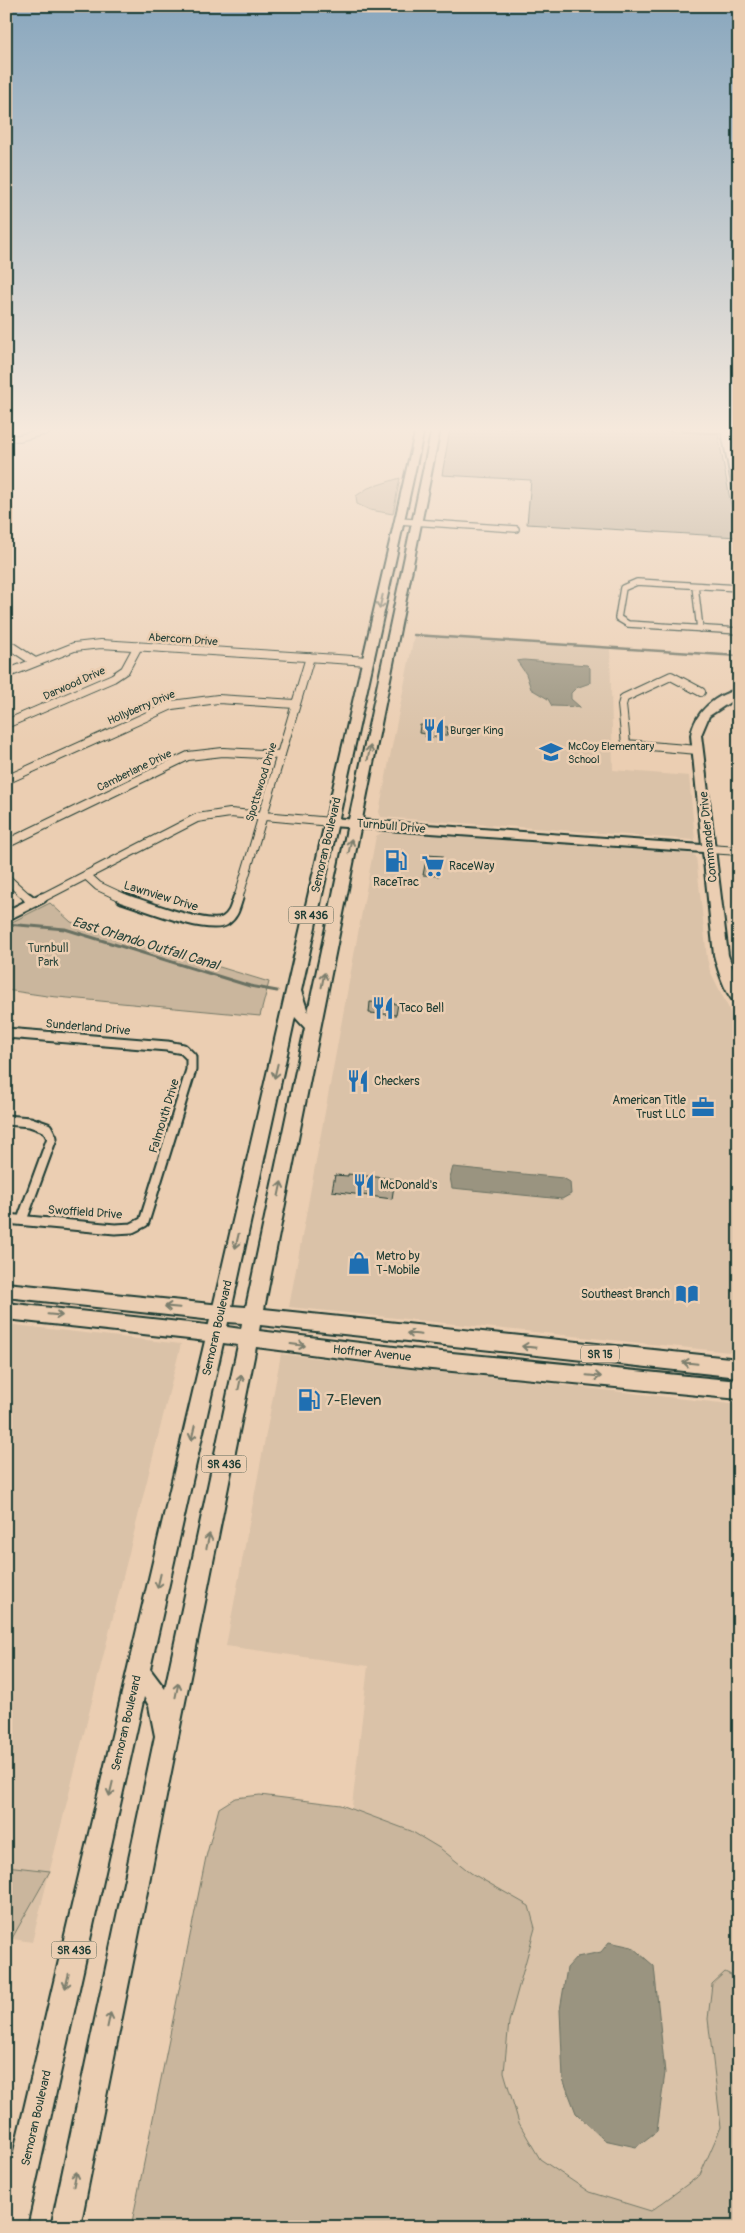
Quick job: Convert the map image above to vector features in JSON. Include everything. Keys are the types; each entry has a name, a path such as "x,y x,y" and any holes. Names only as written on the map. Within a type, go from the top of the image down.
{"main road":[{"name":"Semoran Boulevard","path":"11,2227 221,1313 396,533"},
{"name":"Semoran Boulevard","path":"66,2227 414,533"},
{"path":"373,639 374,650 388,660"},
{"path":"368,661 377,672 383,684"},
{"path":"294,990 298,1010 313,1028"},
{"name":"Hoffner Avenue","path":"221,1313 252,1328 411,1358 739,1390"},
{"name":"Hoffner Avenue","path":"216,1334 252,1328 739,1368"},
{"path":"138,1673 151,1684 164,1711 164,1755"}],"street":[{"path":"739,588 636,582 628,584 624,588 618,603 618,618 621,621 637,626 739,631"},
{"path":"695,586 700,629"},
{"path":"6,643 35,662"},
{"name":"Abercorn Drive","path":"6,674 74,647 102,644 368,661"},
{"name":"Darwood Drive","path":"6,724 113,678 125,670 138,646"},
{"name":"Spottswood Drive","path":"233,914 310,658"},
{"path":"698,750 626,744 622,705 624,698 670,676 701,692"},
{"name":"Commander Drive","path":"739,692 716,704 699,718 696,735 721,955 725,971 739,1000"},
{"name":"Hollyberry Drive","path":"6,780 172,705 188,700 208,698 295,704"},
{"name":"Camberlane Drive","path":"6,844 188,756 205,752 281,755"},
{"name":"Turnbull Drive","path":"6,916 197,818 217,814 262,815 331,822 739,850"},
{"name":"Lawnview Drive","path":"86,875 98,886 117,896 205,923 223,922 233,914"},
{"path":"6,878 33,902"},
{"name":"Sunderland Drive","path":"6,1033 167,1046"},
{"name":"Falmouth Drive","path":"150,1208 191,1070 191,1057 183,1049 167,1046"},
{"path":"6,1120 30,1122 47,1128 52,1138 22,1220"},
{"name":"Swoffield Drive","path":"6,1219 115,1229 132,1228 144,1222 150,1208"},
{"name":"Hoffner Avenue","path":"6,1290 221,1313"},
{"name":"Hoffner Avenue","path":"6,1311 216,1334"}],"shaded area":[{"name":"McCoy Elementary School","path":"414,636 610,648 613,770 689,776 695,840 381,817 379,812"},
{"path":"517,661 587,665 590,668 590,683 576,688 571,693 571,699 580,707 552,706 548,699 531,689 526,674"},
{"path":"385,831 689,853 696,856 707,958 710,971 730,1011 734,1026 739,1066 739,1353 289,1307 376,836"},
{"path":"453,1167 563,1178 570,1182 571,1194 562,1199 452,1188 450,1177"},
{"path":"6,1324 181,1344 32,1942 6,1938"},
{"path":"281,1354 739,1405 739,2227 304,2227 368,1666 226,1646"},
{"path":"609,1942 632,1947 654,1966 665,2073 657,2131 636,2147 604,2140 576,2113 563,2079 560,2010 567,1968 577,1957 601,1952"}],"green space":[{"name":"Turnbull Park","path":"50,903 71,922 269,982 260,1016 47,996 6,990 6,925"},
{"path":"260,1795 341,1805 411,1831 441,1849 471,1873 529,1906 535,1928 509,2022 504,2072 519,2123 540,2159 589,2192 651,2211 700,2175 721,2127 708,2019 712,1984 725,1972 739,1979 739,2227 131,2227 206,1857 219,1808 235,1798"},
{"path":"6,1866 50,1871 6,1949"}],"building":[{"path":"676,533 736,533 737,537"},
{"name":"Burger King","path":"420,725 448,727 447,735 442,735 441,738 425,737 426,734 419,733"},
{"name":"RaceWay","path":"427,855 442,856 439,876 423,875"},
{"name":"Taco Bell","path":"370,1002 398,1004 396,1015 369,1013"},
{"name":"McDonald's","path":"348,1174 395,1179 392,1199 332,1191 335,1175 348,1176"}],"waterway":[{"path":"414,635 739,656"},
{"name":"East Orlando Outfall Canal","path":"7,924 65,929 250,986 277,991"}],"place":[{"name":"Burger King","path":"434,730"},
{"name":"McCoy Elementary School","path":"551,752"},
{"name":"RaceTrac","path":"396,861"},
{"name":"RaceWay","path":"433,866"},
{"name":"Taco Bell","path":"383,1008"},
{"name":"Checkers","path":"358,1081"},
{"name":"American Title Trust LLC","path":"703,1107"},
{"name":"McDonald's","path":"364,1185"},
{"name":"Metro by T-Mobile","path":"359,1263"},
{"name":"Southeast Branch","path":"687,1294"},
{"name":"7-Eleven","path":"309,1400"}]}
